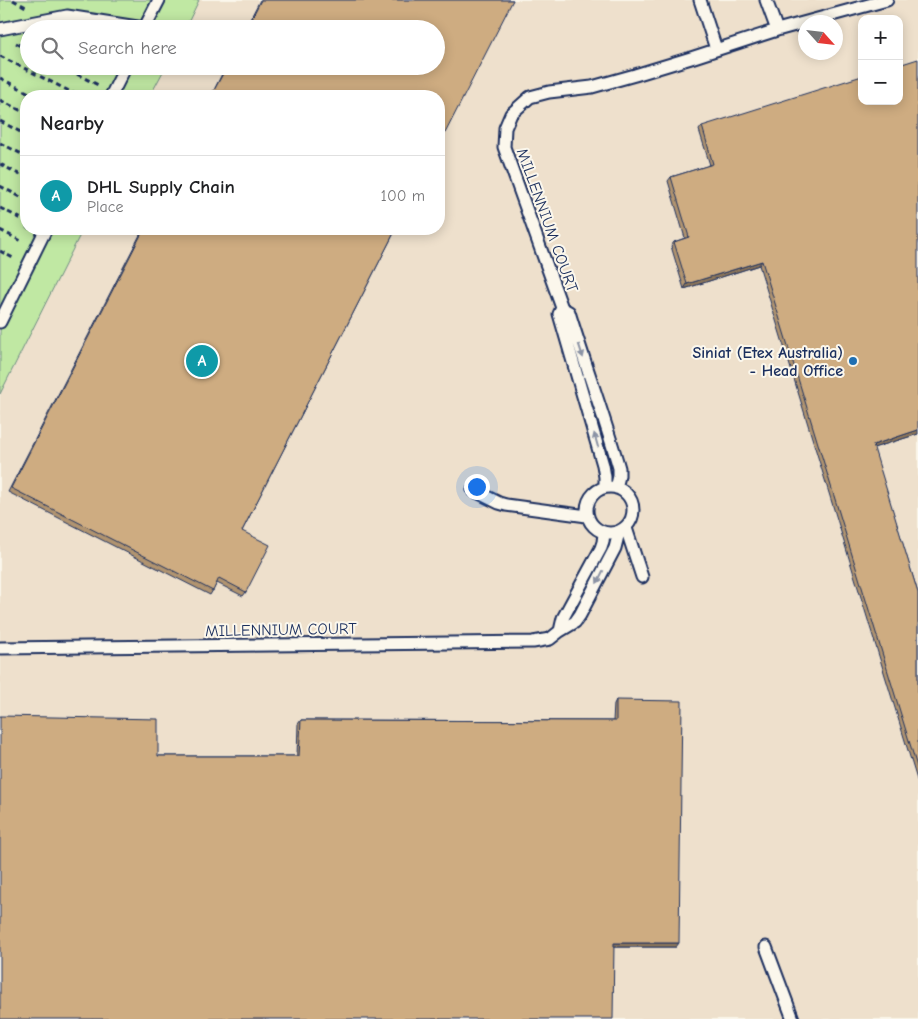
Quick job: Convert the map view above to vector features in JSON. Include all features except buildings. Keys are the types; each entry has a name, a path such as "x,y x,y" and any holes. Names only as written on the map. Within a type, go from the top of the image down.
{"lane":[{"path":"149,20 159,0"},
{"path":"700,0 716,49"},
{"path":"766,0 777,30"},
{"name":"MILLENNIUM COURT","path":"611,487 619,476 619,468 604,417 569,312 562,308 504,147 504,128 510,114 530,98 548,92 592,87 682,61 777,30 887,0"},
{"path":"46,20 67,16 91,20"},
{"path":"0,29 20,25"},
{"path":"110,90 120,75"},
{"path":"0,322 43,235"},
{"path":"611,487 624,491 630,497 633,505 631,521 622,530 612,534 604,533 597,529 587,516 587,506 590,498 596,491 611,487"},
{"path":"473,490 506,505 587,516"},
{"path":"622,530 642,577"},
{"name":"MILLENNIUM COURT","path":"0,648 532,642 550,639 575,622 580,615 615,548 622,530"},
{"path":"560,631 563,618 601,548 604,533"},
{"path":"766,947 794,1019"}],"path":[{"path":"16,43 20,45"},
{"path":"0,56 20,66"},
{"path":"38,75 67,90"},
{"path":"77,75 103,90"},
{"path":"0,78 23,90"},
{"path":"0,100 20,110"},
{"path":"0,121 20,131"},
{"path":"0,143 20,153"},
{"path":"0,164 20,175"},
{"path":"0,186 20,197"},
{"path":"0,208 20,218"},
{"path":"0,230 28,244"},
{"path":"0,251 19,261"}],"shaded area":[{"path":"199,0 918,0 918,1019 0,1019 0,394 80,235 445,235 445,90 153,90 161,75 445,75 445,20 189,20"}],"green space":[{"path":"0,0 199,0 189,20 20,20 20,75 161,75 153,90 20,90 20,235 80,235 0,394"}],"place":[{"name":"DHL Supply Chain","path":"202,361"},
{"name":"Siniat (Etex Australia) - Head Office","path":"853,361"}]}
